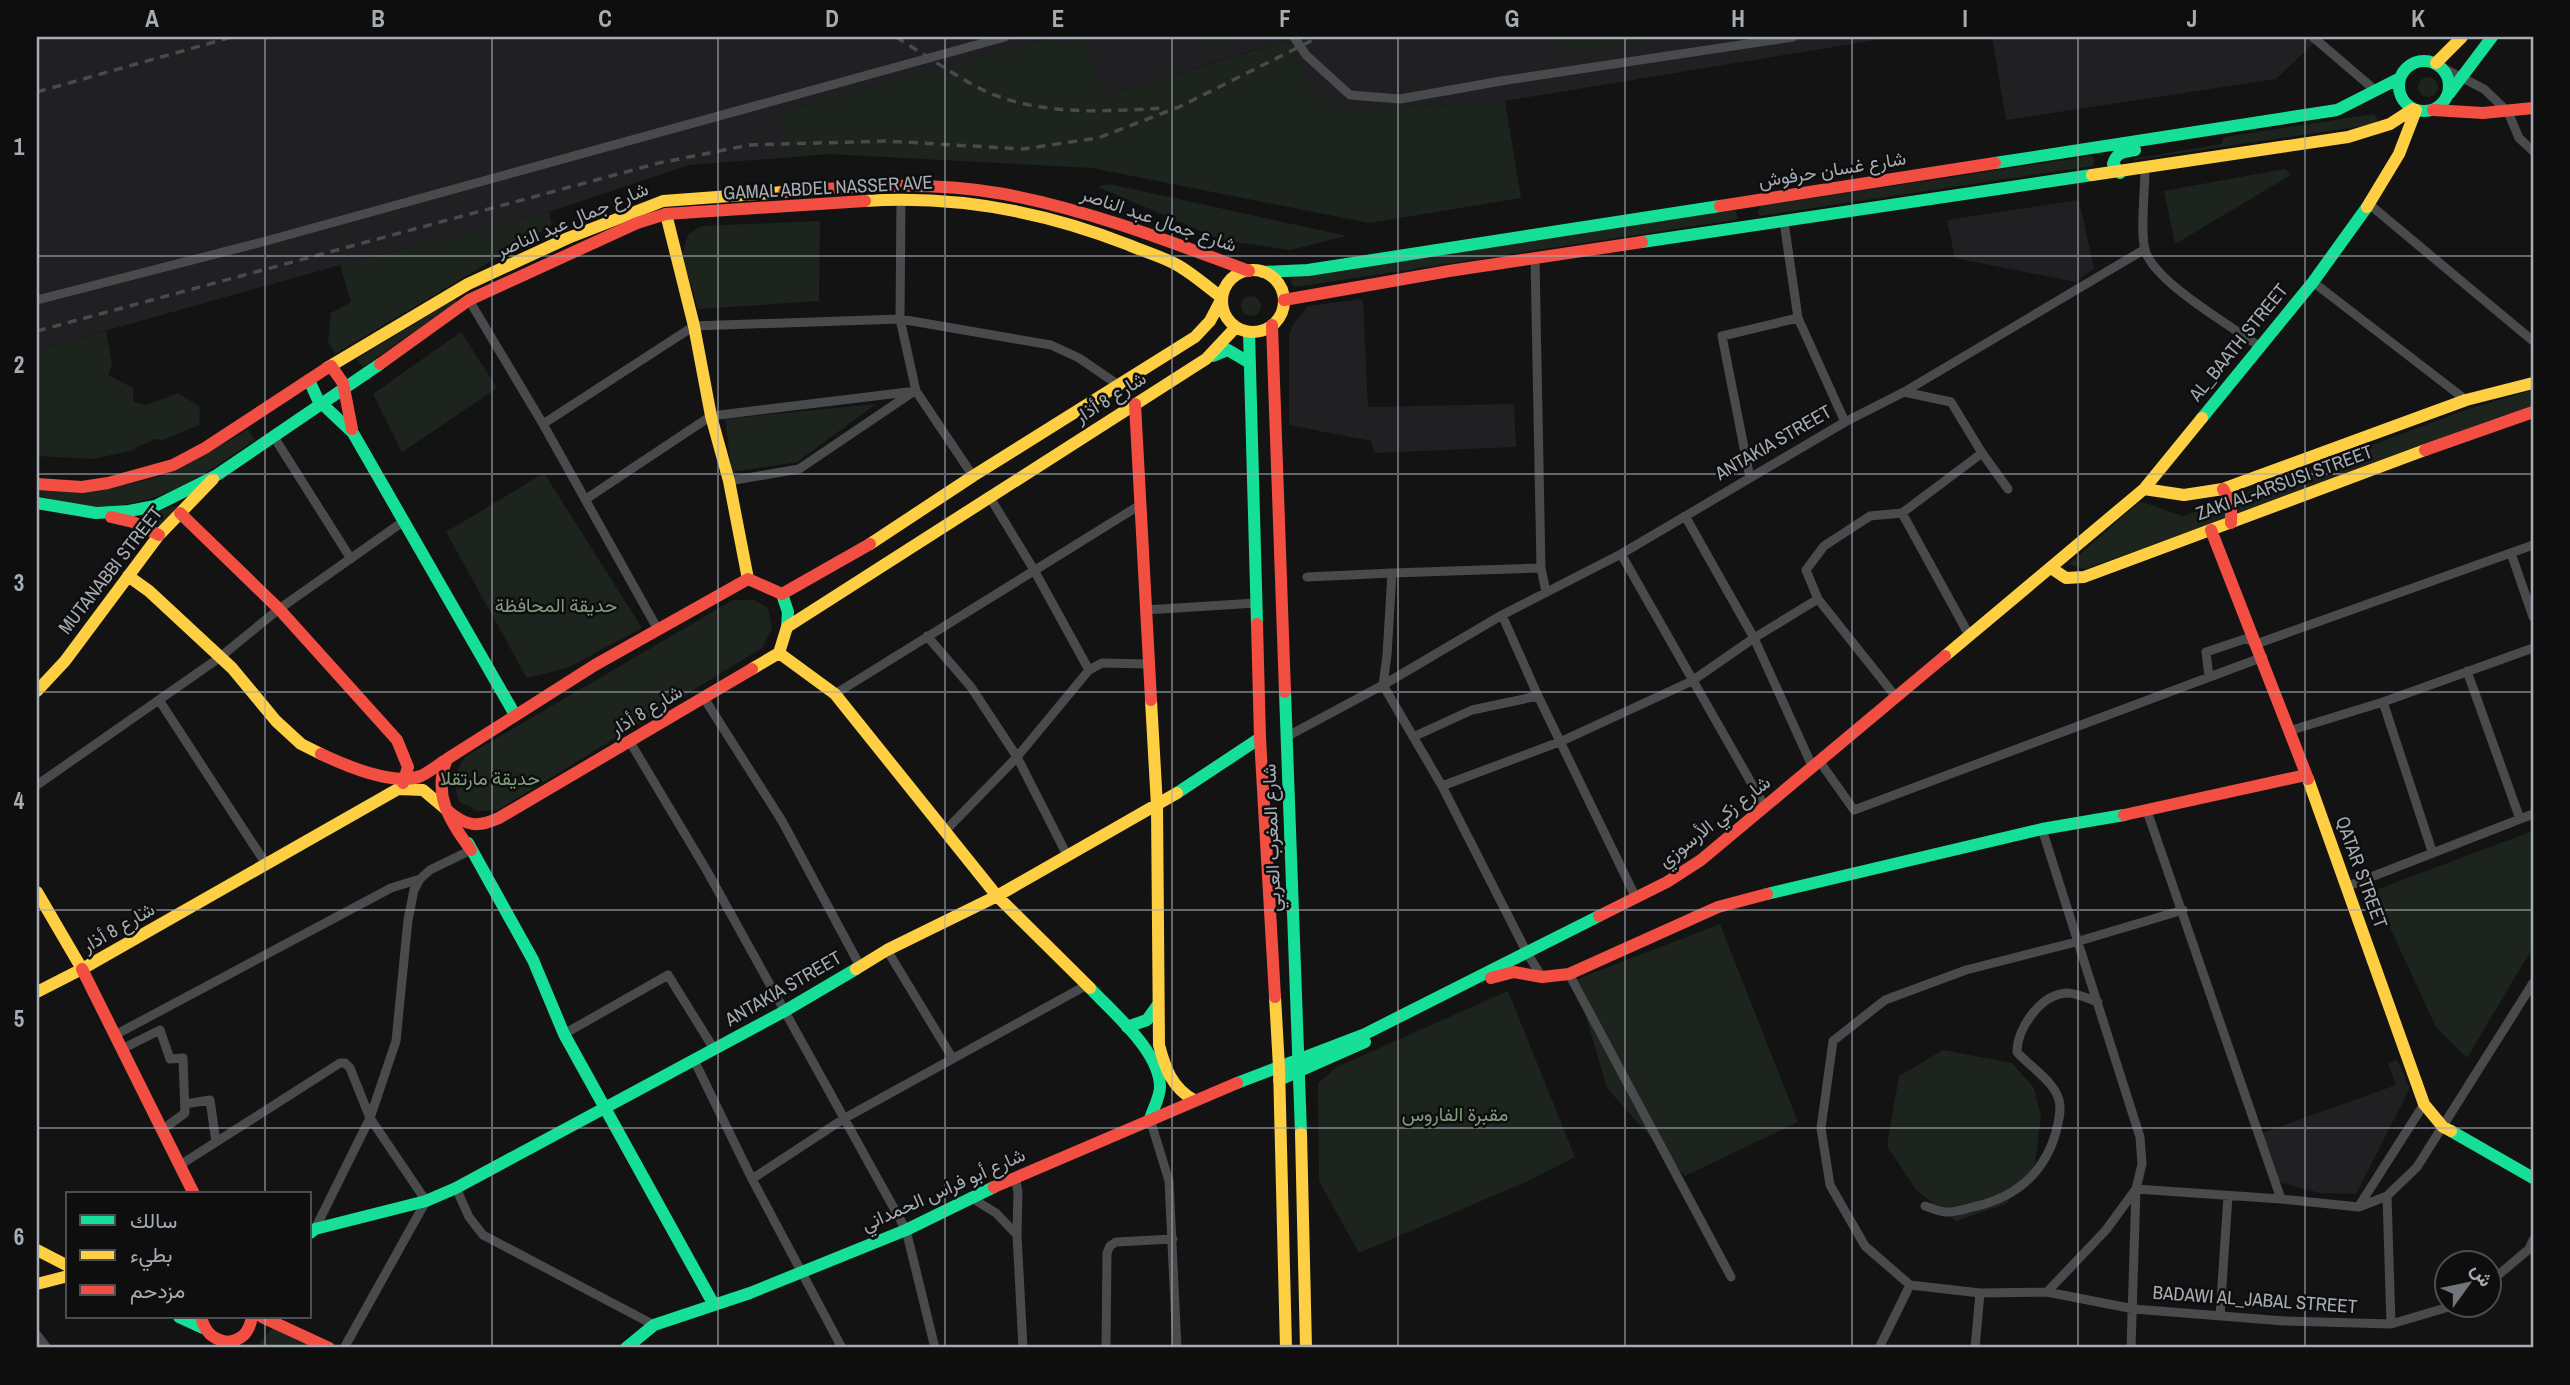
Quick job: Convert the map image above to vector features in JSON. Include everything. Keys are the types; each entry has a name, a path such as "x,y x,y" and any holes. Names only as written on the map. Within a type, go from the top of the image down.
{"main road":[{"path":"2438,65 2462,37"},
{"path":"2433,110 2445,101 2492,37"},
{"path":"2449,94 2449,78 2438,65 2418,61 2404,71 2400,78 2400,93 2407,105 2415,109 2455,113 2508,112 2533,108"},
{"name":"شارع غسان حرفوش","path":"1263,272 1307,270 2337,110 2400,78"},
{"path":"1284,300 1750,226 2120,173 2347,137 2390,124 2415,109"},
{"name":"AL_BAATH STREET","path":"2051,568 2144,489 2313,282 2369,204 2399,154 2415,109"},
{"path":"2120,173 2113,164 2115,157 2122,152 2178,145 2232,127"},
{"name":"شارع جمال عبد الناصر","path":"37,484 82,487 135,477 173,465 205,448 331,366 468,284 568,237 663,201 820,189 909,186 954,188 1003,194 1070,209 1126,225 1249,271"},
{"name":"GAMAL ABDEL NASSER AVE","path":"666,214 901,199 959,201 1042,216 1113,239 1178,265 1222,298"},
{"path":"1746,202 1750,226"},
{"path":"666,214 729,481 748,579"},
{"name":"شارع جمال عبد الناصر","path":"37,503 96,513 155,506 217,475 274,438 469,300 575,250 666,214"},
{"path":"782,594 861,550 973,475 1195,337 1210,321 1231,280 1249,271 1263,272 1277,283 1284,300 1281,314 1272,326 1249,332 1236,327 1225,315 1222,298"},
{"name":"شارع المغرب العربي","path":"1272,326 1299,1067 1306,1348"},
{"name":"شارع 8 أذار","path":"787,627 1206,359 1236,327"},
{"name":"شارع المغرب العربي","path":"1249,332 1260,738 1279,1074 1286,1348"},
{"path":"1206,359 1228,350 1250,363"},
{"path":"331,366 341,377 353,433"},
{"path":"309,380 314,394 323,405 353,433 514,713"},
{"path":"2144,489 2189,496 2223,489 2466,400 2533,383"},
{"path":"1135,404 1157,806 1159,1045 1174,1085 1194,1100"},
{"name":"ZAKI AL-ARSUSI STREET","path":"2051,568 2059,577 2070,580 2084,577 2533,412"},
{"name":"MUTANABBI STREET","path":"37,691 65,661 159,535 217,475"},
{"path":"2223,489 2231,505 2231,523"},
{"path":"96,513 133,522 159,535"},
{"path":"180,513 279,609 397,740 407,760 408,778"},
{"name":"QATAR STREET","path":"2211,530 2259,643 2424,1104 2443,1127 2533,1178"},
{"name":"شارع زكي الأرسوزي","path":"1279,1074 1299,1067 1667,883 1765,807 2051,568"},
{"path":"128,576 149,591 232,668 276,721 302,744 335,761 380,777 408,778 420,776 514,713 657,628 748,579"},
{"path":"748,579 782,594 788,612 787,627 779,653 835,694 997,896 1143,1045 1155,1063 1160,1088 1150,1119"},
{"name":"شارع 8 أذار","path":"477,827 505,815 779,653"},
{"name":"ANTAKIA STREET","path":"312,1231 426,1201 456,1188 783,1012 887,950 997,896 1157,806 1260,738"},
{"path":"447,759 440,771 439,796 533,960 564,1034 714,1305"},
{"path":"1299,1067 1494,977 1514,972 1542,976 1569,974 1718,907 2042,829 2147,811 2306,775"},
{"name":"شارع 8 أذار","path":"37,992 398,789 408,778"},
{"path":"398,789 423,790 461,822 477,827 468,839 467,845 471,850"},
{"path":"37,892 82,969 193,1192"},
{"path":"1127,1027 1147,1020 1157,1006"},
{"name":"شارع أبو فراس الحمداني","path":"626,1348 654,1325 714,1305 906,1230 1015,1177 1084,1150 1194,1100 1279,1074"},
{"path":"37,1250 66,1265"},
{"path":"37,1283 66,1276"},
{"path":"184,1318 202,1322 212,1339 231,1346 249,1330 252,1318"},
{"path":"264,1318 329,1348"}],"street":[{"path":"37,300 266,241 1005,37"},
{"path":"1294,37 1306,55 1350,95 1400,99 1793,37"},
{"path":"2313,37 2376,91"},
{"path":"2438,65 2484,89 2508,112 2519,138 2533,151"},
{"path":"2145,169 2145,249 2154,267 2168,281 2259,346"},
{"path":"901,199 900,319 916,391 973,475"},
{"path":"2369,204 2533,341"},
{"path":"1784,222 1798,318 1845,422"},
{"name":"ANTAKIA STREET","path":"1286,737 1383,685 1502,615 1620,554 1845,422 1904,392 2145,249"},
{"path":"1535,259 1541,568 1546,593"},
{"path":"2313,282 2466,400"},
{"path":"469,300 586,499 657,628"},
{"path":"1750,478 1722,336 1798,318"},
{"path":"543,424 694,326 900,319 1051,345 1079,358 1120,386"},
{"path":"586,499 712,416 916,391"},
{"path":"729,481 799,469 916,391"},
{"path":"1904,392 1951,402 2008,489"},
{"path":"274,438 351,559"},
{"path":"1896,697 1818,599 1806,570 1824,546 1870,516 1902,513 1982,453"},
{"path":"989,496 1034,570 1089,670"},
{"path":"835,694 1140,505"},
{"path":"1902,513 1969,635"},
{"path":"1685,516 1754,638 1816,765 1854,810 2263,657"},
{"path":"37,785 219,658 279,609 404,521"},
{"path":"2209,677 2206,652 2245,639 2259,643 2533,545"},
{"path":"2511,553 2533,617"},
{"path":"1620,554 1765,807"},
{"path":"1307,577 1541,568"},
{"path":"1392,573 1383,685 1442,786 1527,953 1542,976"},
{"path":"1442,786 1562,741 1692,681 1754,638 1818,599"},
{"path":"1145,610 1256,603"},
{"path":"1502,615 1538,696 1636,898"},
{"path":"927,636 971,687 1017,757 1067,855"},
{"path":"2289,731 2384,702 2533,648"},
{"path":"946,830 1017,757 1089,670 1102,663 1148,664"},
{"path":"2467,671 2520,819"},
{"path":"1413,737 1472,710 1538,696"},
{"path":"704,698 782,821 860,966"},
{"path":"159,700 266,864"},
{"path":"2384,702 2432,851"},
{"path":"630,742 707,871 906,1230 935,1348"},
{"path":"2147,811 2281,1199"},
{"path":"2347,886 2533,814"},
{"path":"2042,829 2140,1137 2142,1164 2136,1189 2131,1348"},
{"path":"312,1231 370,1118 396,1041 408,920 414,890 420,879 430,870 471,850"},
{"path":"115,1035 391,888 420,879"},
{"path":"1879,1348 1910,1285 1865,1246 1830,1185 1821,1128 1833,1041 1885,1000 1966,970 2076,942 2183,910"},
{"path":"887,950 953,1059"},
{"path":"1569,974 1731,1277"},
{"path":"564,1034 668,975 714,1049"},
{"path":"2136,1189 2359,1207 2387,1196 2417,1167 2533,983"},
{"path":"752,1179 845,1118 1087,985"},
{"path":"1925,1206 1947,1212 1980,1205 2008,1196 2026,1184 2052,1147 2060,1116 2059,1101 2053,1087 2017,1052 2017,1039 2027,1020 2058,994 2070,993 2098,1002"},
{"path":"122,1049 160,1030 170,1059 183,1058 185,1113 163,1129"},
{"path":"694,1060 752,1179 841,1345 828,1348"},
{"path":"180,1166 340,1063 345,1063 350,1068 370,1118 426,1201 344,1348"},
{"path":"185,1104 211,1100 216,1142"},
{"path":"2359,1207 2424,1104"},
{"path":"1150,1119 1169,1181 1177,1348"},
{"path":"1015,1177 1018,1192 1017,1235 1023,1348"},
{"path":"456,1188 469,1217 483,1235 654,1325"},
{"path":"2047,1292 2106,1230 2136,1189"},
{"path":"2220,1315 2228,1196"},
{"path":"2387,1196 2391,1324"},
{"path":"970,1198 996,1213 1017,1235"},
{"path":"1107,1348 1107,1253 1110,1246 1116,1242 1173,1239"},
{"path":"2504,1270 2529,1249 2533,1240"},
{"name":"BADAWI AL_JABAL STREET","path":"1910,1285 1980,1293 2047,1292 2134,1309 2284,1321 2391,1324 2434,1311"},
{"path":"1975,1348 1980,1293"},
{"path":"37,1335 47,1348"}],"shaded area":[{"path":"37,37 1052,37 779,112 795,157 689,165 549,212 340,265 37,350"},
{"path":"1052,37 1894,37 1505,101 1343,111 1315,89 1286,40 1103,97 1083,38 1055,45"},
{"path":"1992,37 2319,38 2276,79 2006,120"},
{"path":"2079,200 2094,268 2076,282 1955,258 1947,220"},
{"path":"1363,299 1368,407 1514,404 1516,447 1374,453 1371,441 1289,425 1289,335 1293,325 1308,306"},
{"path":"2397,1059 2410,1088 2356,1194 2320,1193 2279,1182 2262,1133 2396,1085 2388,1064"}],"green space":[{"path":"1052,37 1055,45 1083,37 1103,97 1287,40 1299,66 1315,89 1343,111 1505,101 1521,198 1369,223 1092,168 828,154 795,157 779,112"},
{"path":"1203,37 1242,37 1206,47"},
{"path":"1559,37 1670,37 1577,52 1565,48"},
{"path":"2428,77 2435,80 2438,87 2435,94 2428,97 2421,94 2418,87 2421,80"},
{"path":"2374,114 2378,120 2375,124 2133,159 2221,144 2224,137"},
{"path":"2091,156 2095,160 2093,166 1760,216 1758,212 1760,206"},
{"path":"2285,169 2291,175 2175,244 2164,191"},
{"path":"1109,184 1347,236 1290,250 1222,240 1098,187"},
{"path":"1735,210 1738,218 1734,220 1296,287 1291,285 1292,277"},
{"path":"549,212 552,225 335,354 328,342 331,313 351,302 340,265"},
{"path":"820,221 819,301 698,309 682,256 688,235 701,226"},
{"path":"1251,296 1258,299 1261,306 1258,313 1251,316 1244,313 1241,306 1244,299"},
{"path":"455,299 457,302 363,367 357,359"},
{"path":"106,331 112,364 108,375 133,388 133,402 147,405 178,393 200,407 199,425 163,440 154,439 130,451 93,459 37,456 37,350"},
{"path":"461,332 497,388 402,452 373,394"},
{"path":"2533,390 2533,408 2085,569 2069,564 2139,502 2184,516 2465,410"},
{"path":"876,404 797,462 732,472 725,419"},
{"path":"248,429 255,440 192,481 149,499 101,506 74,505 37,495 37,491 113,486 157,477 188,464"},
{"name":"حديقة المحافظة","path":"544,473 642,628 567,668 527,678 446,532"},
{"path":"178,505 161,527 140,517"},
{"name":"حديقة مارتقلا","path":"733,600 754,600 768,608 772,629 762,648 498,810 478,811 458,801 456,778 466,756"},
{"path":"2530,832 2533,839 2533,947 2467,1058 2436,1027 2373,891"},
{"path":"1720,924 1798,1122 1685,1176 1607,1088 1575,980"},
{"name":"مقبرة الفاروس","path":"1508,991 1575,1157 1530,1180 1359,1253 1319,1181 1318,1083 1337,1067"},
{"path":"1943,1050 2012,1063 2034,1088 2041,1116 2035,1164 2006,1204 1956,1221 1917,1191 1887,1146 1899,1076"},
{"path":"273,1328 313,1348 262,1348 260,1342"}],"railway":[{"path":"37,92 232,37"},
{"path":"896,37 975,86 1019,103 1090,111 1162,108"},
{"path":"37,331 659,163 749,145 886,141 1023,149 1098,138 1179,107 1319,37"}],"traffic: fast":[{"path":"2449,94 2492,37"},
{"path":"2424,61 2442,68 2449,86 2442,104 2424,111 2406,104 2399,86 2406,68 2424,61"},
{"path":"1995,163 2337,110 2400,78"},
{"path":"2120,173 2113,164 2116,157 2135,150"},
{"path":"1642,242 2092,175"},
{"path":"1263,272 1308,270 1720,206"},
{"path":"2202,418 2313,282 2367,207"},
{"path":"1249,332 1257,624"},
{"path":"1213,356 1228,350 1250,363"},
{"path":"37,503 96,513 155,506 217,475 380,364"},
{"path":"309,380 318,400 353,433 514,713"},
{"path":"782,594 788,612 787,627"},
{"path":"1285,692 1301,1133"},
{"path":"1177,793 1260,738"},
{"path":"1767,894 2042,829 2124,815"},
{"path":"468,843 533,960 564,1034 714,1305"},
{"path":"1237,1083 1365,1034 1599,916"},
{"path":"312,1231 426,1201 456,1188 783,1012 856,969"},
{"path":"1090,988 1134,1033 1158,1073 1158,1099 1150,1119"},
{"path":"1127,1027 1147,1020 1157,1006"},
{"path":"1279,1080 1365,1042"},
{"path":"2451,1131 2533,1178"},
{"path":"626,1348 654,1325 750,1293 906,1230 994,1187"},
{"path":"181,1318 203,1328"}],"traffic: slow":[{"path":"2436,63 2462,37"},
{"path":"2092,175 2348,137 2390,124 2413,109"},
{"path":"2367,207 2399,154 2416,110"},
{"path":"327,368 468,284 568,238 663,201 784,192"},
{"path":"865,201 966,203 1064,223 1161,257 1190,273 1222,298"},
{"path":"666,214 694,326 711,416 729,481 748,579"},
{"path":"1253,270 1275,279 1284,301 1275,323 1253,332 1231,323 1222,301 1231,279 1253,270"},
{"path":"870,544 1195,337 1210,321 1222,298"},
{"path":"752,669 779,653 787,627 1206,359 1236,327"},
{"path":"2144,489 2184,495 2223,489 2466,400 2533,383"},
{"path":"1945,656 2144,489 2202,418"},
{"path":"2051,568 2066,578 2084,577 2425,450"},
{"path":"37,691 65,661 159,535 213,479"},
{"path":"128,576 149,591 232,668 276,721 301,744 321,754"},
{"path":"779,653 835,694 997,896 1090,988"},
{"path":"1151,700 1157,806 1159,1045 1170,1077 1180,1090 1194,1100"},
{"path":"2308,779 2424,1104 2443,1127 2451,1131"},
{"path":"37,992 398,789 423,790 448,811"},
{"path":"856,969 887,950 997,896 1177,793"},
{"path":"37,892 82,969"},
{"path":"1275,997 1286,1348"},
{"path":"1301,1133 1306,1348"},
{"path":"37,1250 66,1265"},
{"path":"37,1284 66,1277"}],"traffic: jam":[{"path":"2433,110 2483,113 2533,108"},
{"path":"1720,206 1995,163"},
{"path":"784,192 922,186 1004,194 1098,217 1249,271"},
{"path":"380,364 469,300 637,223 666,214 865,201"},
{"path":"1284,300 1449,271 1642,242"},
{"path":"1272,325 1285,692"},
{"path":"331,366 343,383 352,429"},
{"path":"37,484 82,487 108,483 173,465 205,448 327,368"},
{"path":"1135,404 1151,700"},
{"path":"2425,450 2533,412"},
{"path":"2223,489 2231,505 2231,523"},
{"path":"180,513 279,609 397,740 408,767 403,783"},
{"path":"111,517 133,522 159,535"},
{"path":"2211,530 2308,779"},
{"path":"471,850 450,818 442,796 441,784 447,759 595,665 748,579 782,594 870,544"},
{"path":"1257,624 1260,738 1275,997"},
{"path":"1599,916 1667,882 1701,860 1945,656"},
{"path":"448,811 460,820 472,824 499,818 752,669"},
{"path":"321,754 357,769 398,778 421,776 444,761"},
{"path":"2124,815 2306,775"},
{"path":"1491,978 1514,972 1542,977 1569,974 1718,907 1767,894"},
{"path":"82,969 193,1192"},
{"path":"994,1187 1237,1083"},
{"path":"201,1318 210,1334 227,1342 244,1334 252,1318"},
{"path":"264,1318 329,1348"}]}
